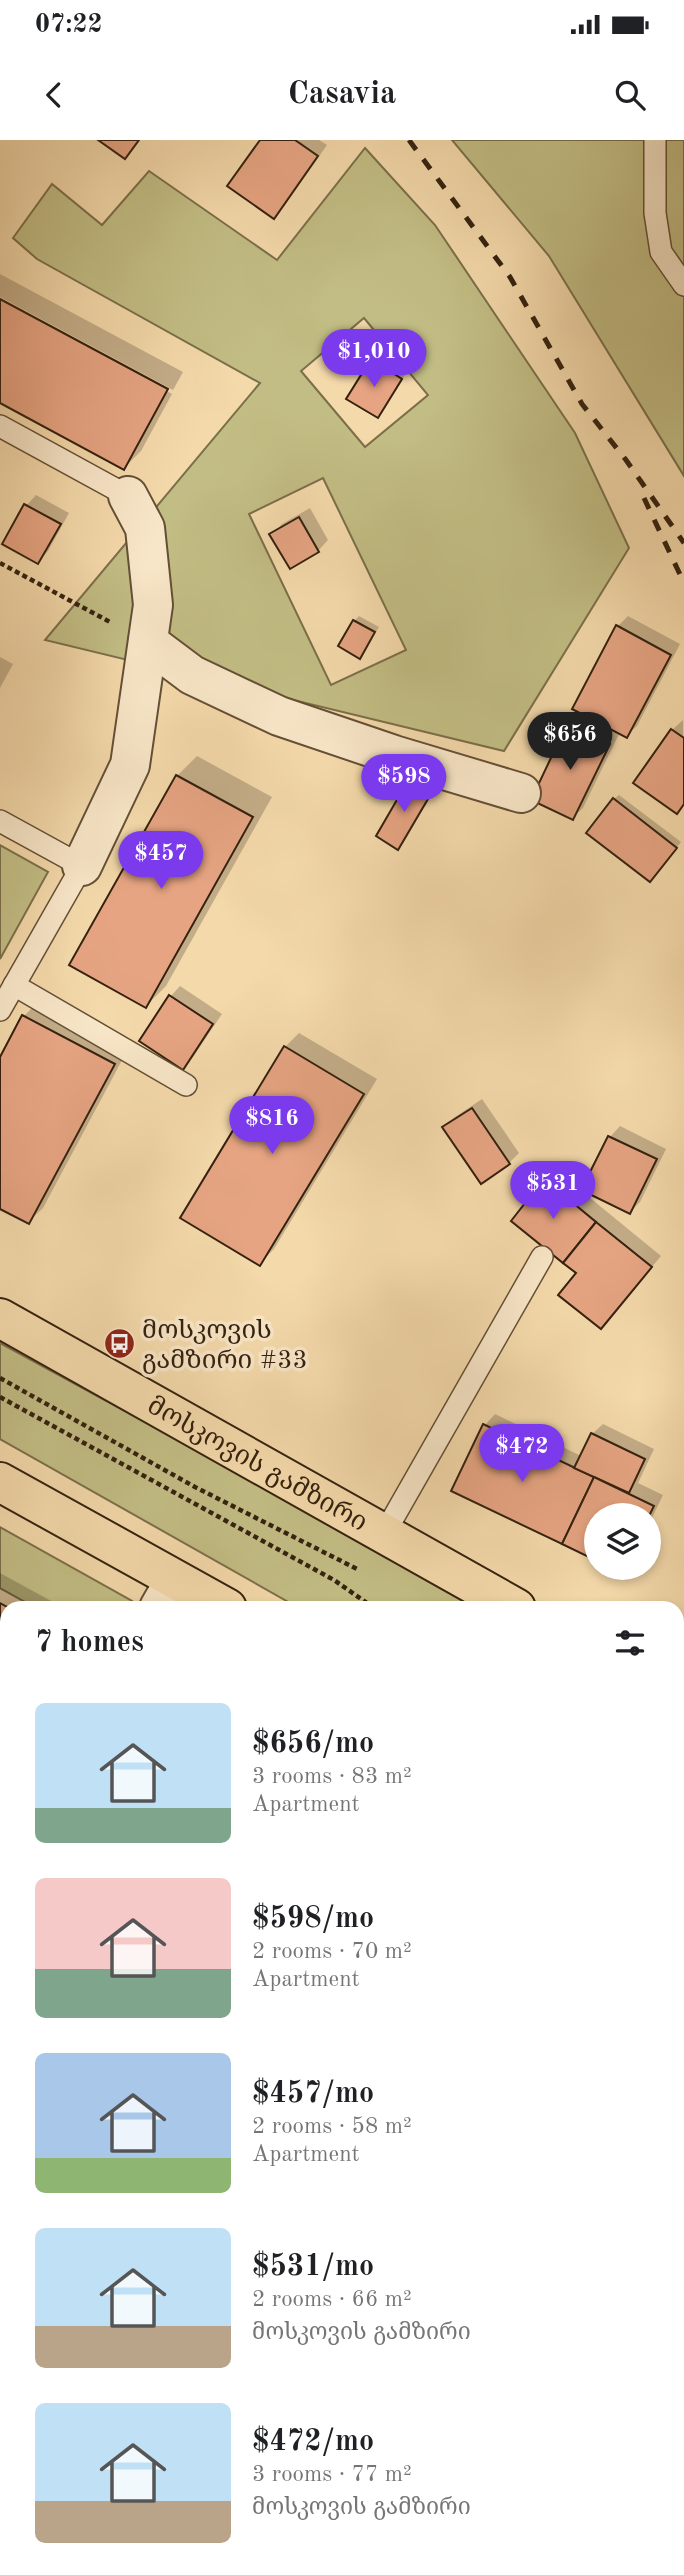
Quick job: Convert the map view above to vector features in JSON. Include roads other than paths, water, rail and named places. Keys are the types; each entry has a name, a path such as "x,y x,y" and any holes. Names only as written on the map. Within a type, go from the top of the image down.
{"main road":[{"name":"მოსკოვის გამზირი","path":"0,1318 504,1601"},
{"path":"0,1482 167,1594 197,1601"}],"street":[{"path":"82,866 130,765 153,605 145,528 128,496"},
{"path":"148,642 192,675 279,716 394,755 521,793"}],"lane":[{"path":"655,140 655,213 661,252 684,285"},
{"path":"0,426 128,496"},
{"path":"0,821 82,866 0,1010"},
{"path":"14,985 186,1084"},
{"path":"384,1534 542,1257"}],"railway":[{"path":"409,140 510,277 582,404 626,460 684,543"},
{"path":"644,498 684,583"}],"place":[{"name":"მოსკოვის გამზირი #33","path":"119,1344"}]}
